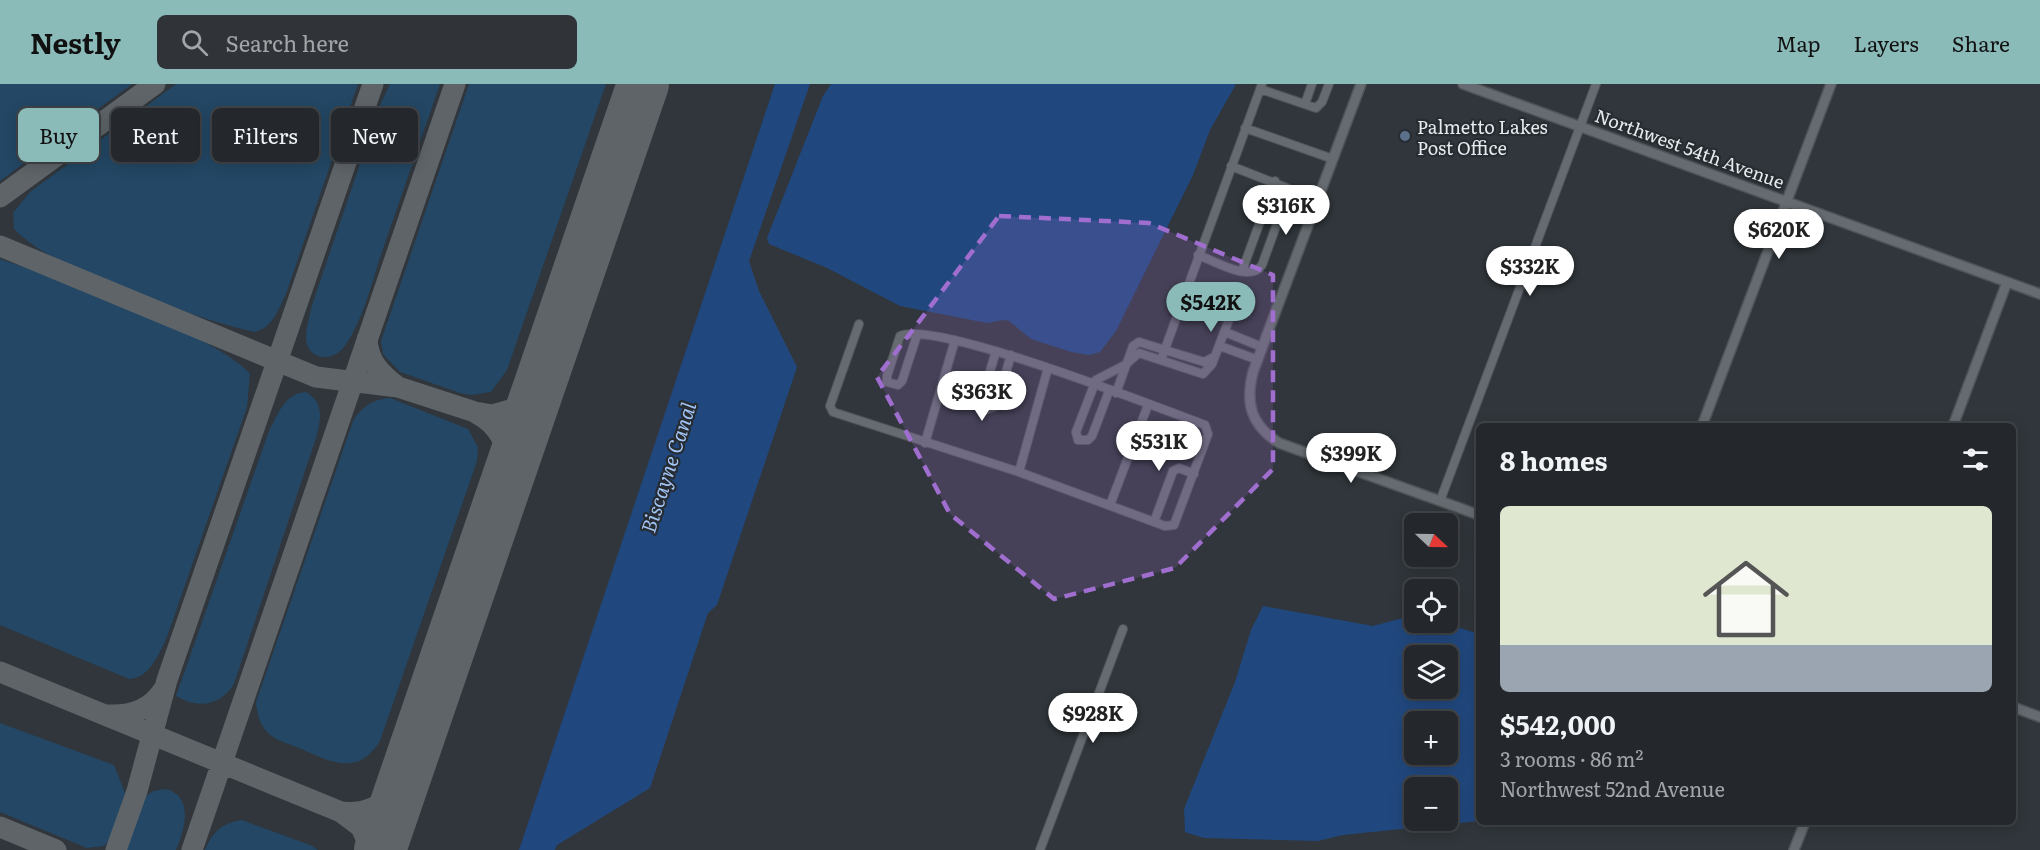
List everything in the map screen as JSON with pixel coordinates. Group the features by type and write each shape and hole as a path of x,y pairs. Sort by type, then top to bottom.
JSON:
{"street":[{"path":"1305,104 1312,84"},
{"path":"1161,360 1261,86 1316,108 1322,102 1329,84"},
{"path":"1361,84 1257,360 1248,390 1252,416 1262,431 1279,443 1476,514"},
{"name":"Northwest 54th Avenue","path":"1463,84 2040,294"},
{"path":"1440,501 1596,84"},
{"path":"1703,423 1831,84"},
{"path":"1245,128 1333,159"},
{"path":"1198,255 1253,273 1262,265 1288,191 1282,184 1231,166"},
{"path":"1242,271 1275,182"},
{"path":"1954,423 2007,282"},
{"path":"1214,357 1204,362 1139,342 1133,346 1125,365 1092,436 1088,440 1078,440 1076,432 1093,385 1104,375 1125,365 1139,353 1201,374 1209,370 1230,317"},
{"path":"859,324 830,406 833,412 1019,472 1166,526 1174,525 1208,434 1205,425 996,351 955,340 917,335 900,336 887,376 887,382 892,385 898,385 902,381 917,335"},
{"path":"1225,332 1262,347"},
{"path":"925,443 955,340"},
{"path":"1220,346 1257,360"},
{"path":"996,351 980,405 986,410 996,406 1011,356"},
{"path":"1019,472 1048,368"},
{"path":"1110,505 1148,405"},
{"path":"1154,522 1173,471 1179,468 1194,474"},
{"path":"1040,850 1123,629"},
{"path":"2016,708 2040,717"},
{"path":"1794,850 1804,825"}],"highlighted area":[{"path":"999,216 1149,223 1273,275 1273,469 1175,568 1054,599 950,514 877,377"}],"shaded area":[{"path":"0,84 132,84 99,108 18,108 18,162 26,162 0,181"},
{"path":"176,84 358,84 350,108 331,108 331,162 286,294 274,318 261,330 254,332 218,323 132,291 49,255 14,229 13,213 30,192 71,162 99,162 99,141 111,132 111,162 200,162 200,108 144,108"},
{"path":"390,84 440,84 418,148 418,108 379,108"},
{"path":"469,84 606,84 507,370 491,392 471,395 400,372 383,354 381,341"},
{"path":"361,162 413,162 367,300 351,336 344,347 333,355 320,357 310,351 307,345 307,329 312,305"},
{"path":"0,259 94,293 172,326 233,359 250,374 247,407 167,637 153,664 136,678 129,679 0,625"},
{"path":"306,392 316,401 320,411 317,435 234,684 215,701 200,704 184,700 176,696 269,431 287,400"},
{"path":"390,398 468,429 478,447 477,461 380,741 362,759 353,763 343,763 322,758 270,735 260,721 256,702 353,421 368,405"},
{"path":"0,723 114,765 125,793 110,840 104,846 87,848 0,812"},
{"path":"166,789 181,799 184,807 184,824 176,850 126,850 142,799 153,791"},
{"path":"242,820 318,850 205,850 219,829 229,823"}],"water":[{"name":"Biscayne Canal","path":"775,84 810,84 749,261 759,291 797,367 717,605 708,613 650,788 557,845 555,850 519,850"},
{"path":"831,84 1236,84 1210,130 1193,175 1116,331 1100,352 1089,355 1071,352 1031,339 1009,321 987,323 900,306 827,268 769,244 767,238 823,96"},
{"path":"1263,606 1373,626 1404,618 1404,633 1458,633 1458,627 1476,633 1476,821 1458,823 1458,777 1404,777 1404,829 1343,835 1318,841 1204,838 1185,832 1184,809 1235,682 1251,630"}],"taxiway":[{"path":"0,197 155,84"},
{"path":"116,850 137,791 167,680 373,84"},
{"path":"192,850 455,84"},
{"path":"0,246 316,377 398,387 475,412 492,415 517,408 538,390"},
{"path":"367,339 376,367 398,387"},
{"path":"476,413 497,430 507,452 510,470"},
{"path":"0,672 341,812 361,827 371,850"},
{"path":"109,715 141,710 153,702 164,689"},
{"path":"341,812 367,810 381,804 401,787"},
{"path":"0,827 56,850"}],"runway":[{"path":"380,850 643,84"}],"place":[{"name":"Palmetto Lakes Post Office","path":"1405,136"}]}
